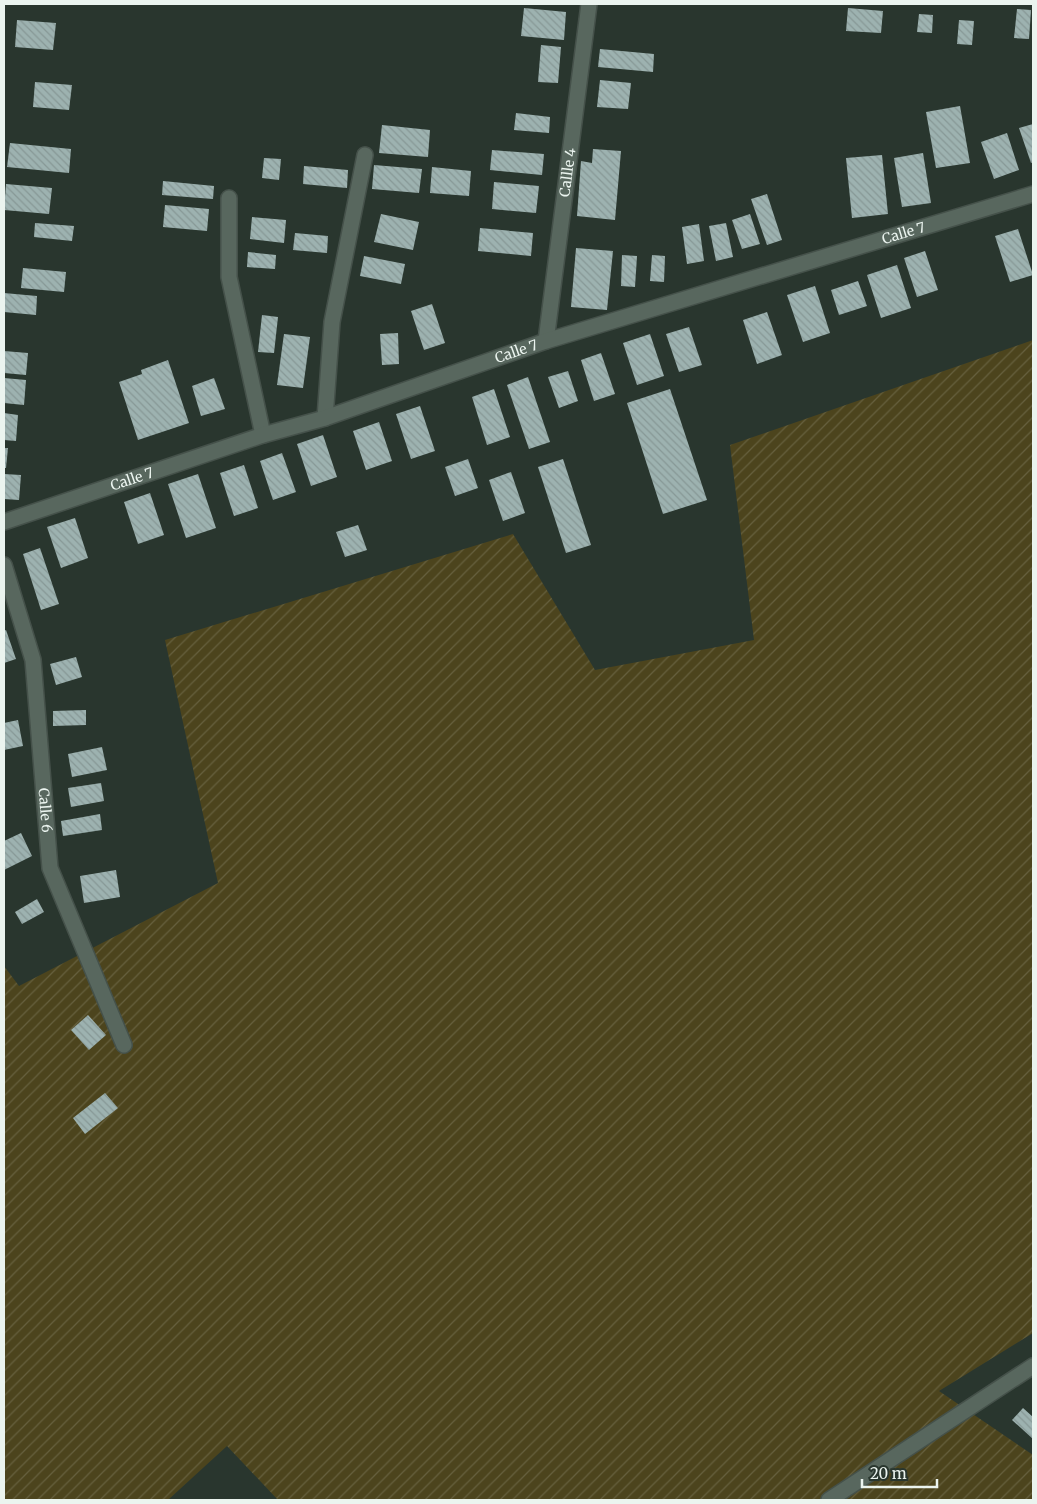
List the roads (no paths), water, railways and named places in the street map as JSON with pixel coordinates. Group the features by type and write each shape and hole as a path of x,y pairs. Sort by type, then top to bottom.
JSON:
{"street":[{"name":"Callle 4","path":"546,341 589,4"},
{"path":"325,418 332,322 365,155"},
{"name":"Calle 7","path":"4,522 263,435 325,418 546,341 1033,194"},
{"path":"229,198 229,277 263,435"},
{"name":"Calle 6","path":"4,565 32,660 50,868 124,1046"},
{"path":"830,1500 1033,1366"}]}
